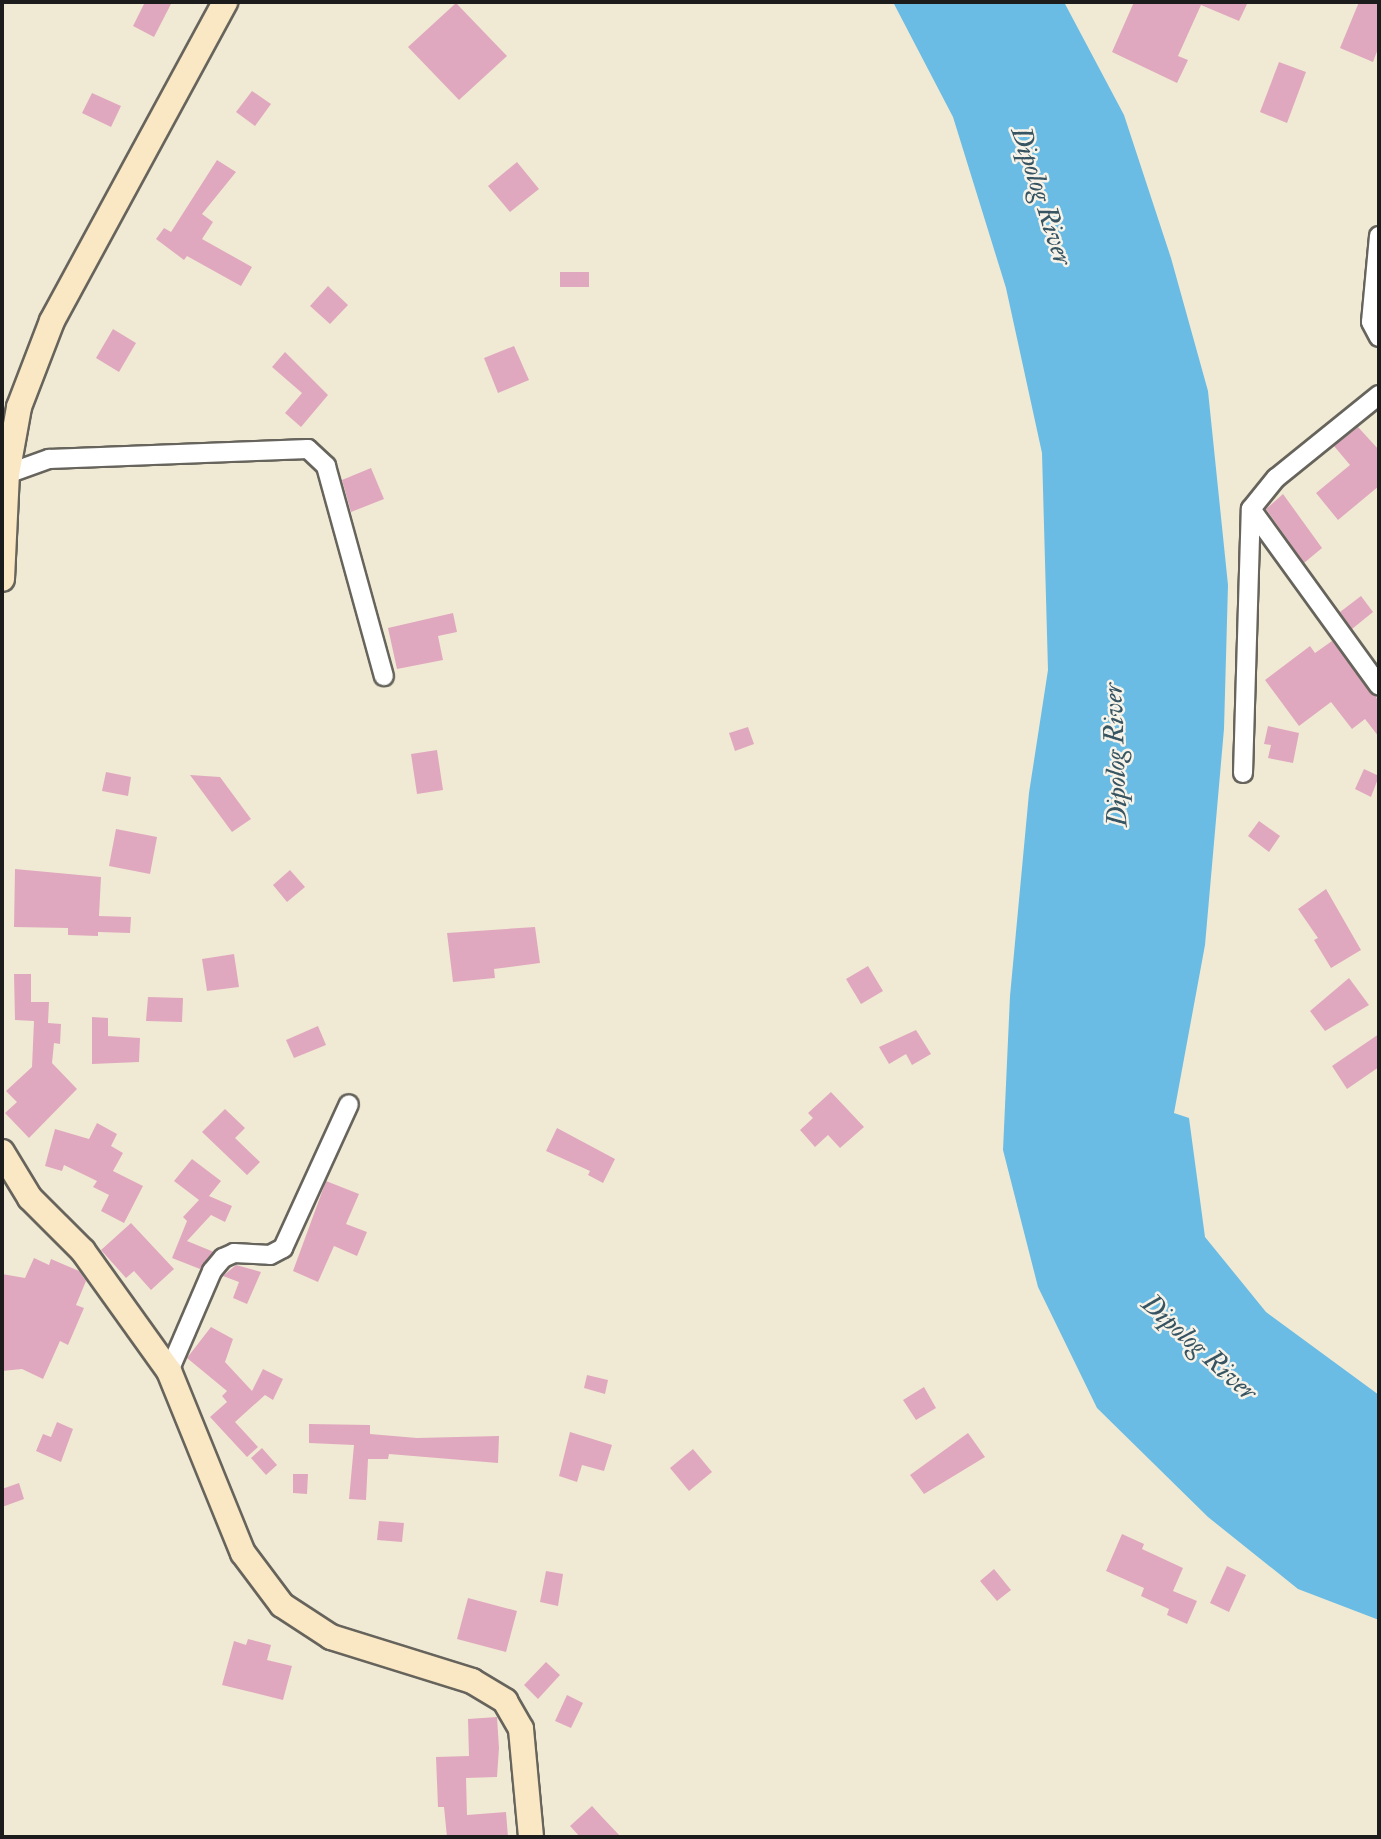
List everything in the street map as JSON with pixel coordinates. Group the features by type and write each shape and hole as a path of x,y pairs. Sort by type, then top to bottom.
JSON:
{"main road":[{"path":"2,579 7,474 19,407 52,321 225,2"},
{"path":"2,1152 30,1199 83,1251 169,1371 243,1553 282,1605 331,1637 471,1681 505,1701 521,1729 531,1837"},
{"path":"2,1184 30,1199"}],"street":[{"path":"1379,236 1371,322 1379,337"},
{"path":"1243,773 1251,509 1276,478 1379,395"},
{"path":"7,474 50,459 308,449 318,455 330,478 384,676"},
{"path":"1251,509 1379,686"},
{"path":"169,1371 212,1271 223,1258 234,1253 270,1255 283,1248 349,1104"}],"water":[{"name":"Dipolog River","path":"893,2 1064,2 1124,115 1171,258 1208,391 1228,585 1224,729 1205,945 1174,1113 1189,1118 1205,1237 1266,1312 1379,1395 1379,1620 1298,1589 1208,1517 1097,1408 1038,1287 1003,1150 1010,996 1029,793 1048,670 1042,453 1006,288 953,117"}],"building":[{"path":"145,2 172,2 154,37 133,26"},
{"path":"1134,2 1248,2 1239,21 1201,5 1178,56 1188,60 1177,83 1112,52"},
{"path":"1359,2 1379,2 1379,46 1373,62 1340,48"},
{"path":"456,3 507,56 459,100 408,47"},
{"path":"1279,62 1306,72 1287,123 1260,112"},
{"path":"252,91 271,104 255,126 236,112"},
{"path":"92,93 121,106 111,127 82,113"},
{"path":"217,160 236,172 202,214 213,222 202,239 252,267 241,286 187,256 184,260 156,239 164,228 171,232"},
{"path":"517,162 539,189 510,212 488,186"},
{"path":"560,272 589,272 589,287 560,287"},
{"path":"328,286 348,305 330,324 310,306"},
{"path":"113,329 136,343 119,372 96,358"},
{"path":"514,346 529,380 498,393 484,358"},
{"path":"285,352 328,395 301,427 285,413 302,393 272,367"},
{"path":"1358,427 1379,450 1379,486 1338,520 1316,493 1350,465 1334,446"},
{"path":"371,468 384,499 351,512 342,480"},
{"path":"1283,494 1322,548 1304,563 1266,509"},
{"path":"1361,596 1373,612 1352,629 1340,612"},
{"path":"453,613 457,632 438,636 443,660 397,669 388,628"},
{"path":"1332,641 1379,701 1379,737 1365,719 1352,729 1331,702 1299,726 1265,680 1310,646 1315,653"},
{"path":"1268,726 1299,733 1293,763 1268,758 1271,745 1264,744"},
{"path":"748,727 754,744 735,751 729,733"},
{"path":"437,750 443,790 417,794 411,754"},
{"path":"1364,769 1379,776 1371,797 1355,789"},
{"path":"106,772 131,777 128,796 102,791"},
{"path":"190,775 220,777 251,819 232,832"},
{"path":"1259,821 1280,836 1269,852 1248,836"},
{"path":"116,829 157,837 150,874 109,866"},
{"path":"15,869 101,877 99,916 131,917 130,933 68,935 68,928 14,927"},
{"path":"290,870 305,887 287,902 273,885"},
{"path":"1326,889 1361,950 1331,968 1314,940 1318,938 1298,909"},
{"path":"535,927 540,963 494,969 495,978 453,982 447,933"},
{"path":"234,954 239,987 207,991 202,959"},
{"path":"868,966 883,991 861,1004 846,979"},
{"path":"14,974 31,974 31,1002 49,1002 48,1023 61,1024 60,1044 54,1043 52,1063 77,1089 29,1138 5,1113 17,1102 6,1091 32,1067 34,1021 15,1020"},
{"path":"1349,978 1369,1005 1325,1031 1310,1011"},
{"path":"148,997 183,998 182,1022 146,1021"},
{"path":"92,1017 108,1018 108,1036 140,1038 139,1062 92,1064"},
{"path":"318,1026 326,1045 294,1058 286,1040"},
{"path":"916,1030 931,1054 912,1065 906,1054 889,1064 879,1047"},
{"path":"1379,1034 1379,1067 1347,1089 1332,1066"},
{"path":"831,1092 864,1127 840,1148 828,1135 815,1147 800,1130 813,1118 808,1113"},
{"path":"225,1109 245,1128 235,1138 260,1162 247,1175 202,1132"},
{"path":"97,1123 117,1134 111,1146 123,1153 113,1171 143,1186 124,1223 101,1211 109,1195 93,1187 97,1181 64,1165 62,1171 45,1166 55,1129 89,1139"},
{"path":"557,1128 615,1159 603,1183 588,1175 590,1171 546,1151"},
{"path":"192,1159 221,1181 209,1196 232,1206 225,1222 211,1215 187,1241 214,1252 200,1269 172,1258 187,1221 183,1217 199,1200 174,1181"},
{"path":"326,1181 359,1194 346,1224 367,1232 357,1256 334,1246 318,1282 293,1271"},
{"path":"131,1223 174,1269 151,1290 134,1271 126,1278 101,1250"},
{"path":"34,1258 49,1265 51,1259 79,1271 86,1281 76,1305 84,1308 68,1345 60,1341 43,1379 22,1369 2,1371 2,1274 25,1278"},
{"path":"236,1265 261,1272 247,1304 233,1298 239,1282 223,1276"},
{"path":"211,1327 233,1339 225,1362 252,1391 263,1369 283,1379 273,1400 265,1395 235,1422 258,1447 247,1457 210,1417 227,1402 222,1396 227,1391 187,1358"},
{"path":"587,1375 608,1380 605,1394 584,1388"},
{"path":"924,1387 936,1408 916,1420 903,1400"},
{"path":"57,1422 73,1429 61,1462 36,1451 43,1434 51,1437"},
{"path":"309,1424 370,1425 370,1434 417,1438 499,1436 498,1463 389,1454 388,1459 368,1459 366,1500 349,1499 354,1445 309,1443"},
{"path":"570,1432 612,1445 604,1471 582,1465 577,1482 559,1476"},
{"path":"968,1433 985,1457 924,1494 910,1475"},
{"path":"262,1448 277,1465 266,1475 251,1458"},
{"path":"693,1449 712,1472 689,1491 670,1468"},
{"path":"293,1474 308,1474 307,1494 293,1493"},
{"path":"19,1483 24,1499 2,1507 2,1489"},
{"path":"379,1521 404,1523 402,1542 377,1540"},
{"path":"1122,1534 1144,1544 1142,1549 1183,1568 1173,1591 1197,1601 1187,1624 1167,1615 1169,1609 1141,1596 1144,1588 1106,1571"},
{"path":"1227,1566 1246,1575 1229,1612 1210,1603"},
{"path":"994,1569 1011,1590 997,1601 980,1581"},
{"path":"546,1571 563,1574 558,1606 540,1602"},
{"path":"468,1598 517,1611 506,1652 457,1639"},
{"path":"248,1639 271,1645 267,1660 292,1666 283,1700 222,1685 234,1641 246,1645"},
{"path":"546,1662 560,1675 538,1699 524,1685"},
{"path":"567,1695 583,1703 571,1728 555,1721"},
{"path":"497,1717 499,1748 497,1777 466,1778 467,1815 506,1812 508,1837 447,1837 444,1807 438,1807 436,1757 469,1756 468,1719"},
{"path":"592,1806 621,1837 580,1837 570,1826"}]}
